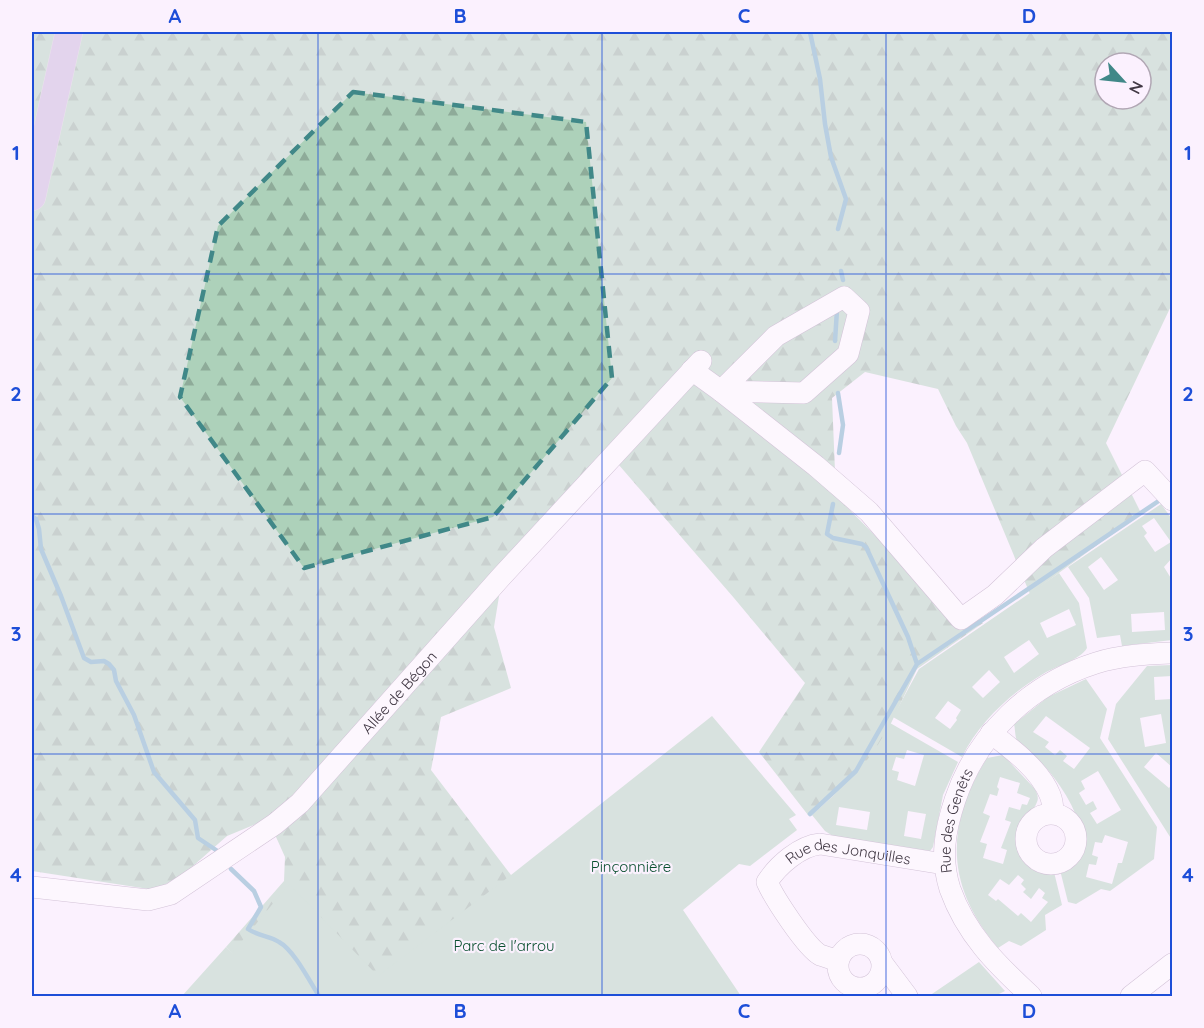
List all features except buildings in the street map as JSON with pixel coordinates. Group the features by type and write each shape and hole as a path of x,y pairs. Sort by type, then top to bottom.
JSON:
{"main road":[{"path":"32,197 69,32"}],"street":[{"path":"844,297 859,311 848,354 804,393 721,391 776,336 844,297"},
{"name":"Allée de Bégon","path":"32,887 148,900 171,894 275,824 300,803 501,577 697,366 721,391"},
{"path":"721,391 816,466 869,512 961,619 995,595 1044,548 1145,471 1173,500"},
{"name":"Rue des Genêts","path":"1031,996 997,965 972,934 952,894 944,864 944,839 958,789 991,733 1026,699 1048,684 1098,662 1173,653"},
{"path":"991,733 1010,748 1042,781 1051,796 1053,813"},
{"name":"Rue des Jonquilles","path":"838,961 819,954 807,944 771,892 767,882 773,873 807,845 820,844 944,864"},
{"path":"883,964 879,979 866,988 851,987 840,976 838,961 847,948 862,944 876,950 883,964 907,996"},
{"path":"1131,996 1173,963"}],"highlighted area":[{"path":"353,92 586,122 612,378 493,517 304,568 180,397 218,226"}],"green space":[{"name":"Parc de l'arrou","path":"32,32 1172,32 1172,304 1106,443 1141,513 1030,594 967,443 938,389 865,372 832,398 836,496 922,583 983,623 917,669 870,767 808,815 759,752 805,683 612,457 502,578 494,627 511,688 441,717 431,770 511,875 567,941 447,996 258,979 226,947 284,881 285,857 268,819 227,836 184,874 155,890 32,871"},
{"path":"1161,504 1172,519 1172,558 1164,567 1172,580 1172,640 1122,646 1120,635 1097,638 1089,598 1068,567","holes":["1154,518 1171,542 1155,552 1144,536 1147,533 1142,526","1101,557 1118,580 1104,590 1088,567","1164,612 1165,630 1132,632 1131,614"]},
{"path":"1059,573 1079,603 1087,648 1084,652 1043,674 1008,699 977,732 962,757 893,717 919,669","holes":["1069,609 1076,625 1047,638 1040,623","1029,640 1039,654 1014,673 1004,657","989,670 1000,682 983,698 972,687","948,701 961,710 950,729 935,718"]},
{"path":"1172,665 1172,676 1154,677 1155,700 1172,699 1172,767 1156,753 1144,767 1169,788 1172,784 1172,840 1108,739 1116,704 1147,666","holes":["1161,714 1166,743 1145,747 1140,718"]},
{"path":"1086,679 1107,709 1100,738 1157,827 1154,859 1110,891 1101,889 1076,904 1068,902 1060,870 1073,862 1080,850 1081,836 1078,821 1064,791 1055,778 1021,745 1015,735 1014,724 1048,697","holes":["1046,716 1090,748 1074,769 1063,761 1067,756 1060,750 1055,755 1045,747 1049,742 1033,732","1098,771 1121,810 1097,824 1090,813 1097,809 1093,801 1086,805 1079,793 1085,789 1081,781","1105,835 1128,842 1122,863 1118,863 1112,884 1086,877 1089,864 1096,865 1098,857 1092,855 1095,842 1102,843"]},
{"path":"712,716 796,815 789,819 797,830 750,866 739,864 683,910 741,996 182,996 226,947 236,956 233,952 289,884 378,976 511,875"},
{"path":"890,723 958,762 943,795 933,847 930,851 833,836 825,831 812,815 856,773 883,737","holes":["907,750 924,755 915,786 897,780 899,772 892,770 896,757 904,759","839,807 870,812 867,830 836,825","908,811 926,814 921,839 904,836"]},
{"path":"1003,755 1035,789 1038,800 1020,826 1017,844 1030,864 1045,871 1054,872 1062,905 1045,915 1046,930 1021,946 1009,941 998,948 981,925 968,901 960,878 957,855 958,831 973,783 987,758","holes":["1000,777 1020,783 1017,793 1030,798 1027,805 1022,804 1020,810 1009,807 1005,820 1011,822 1001,848 1007,850 1003,864 983,858 987,844 980,842 990,816 983,813 990,794 997,796","1018,875 1024,880 1021,884 1026,889 1023,892 1031,899 1039,888 1045,893 1042,898 1048,902 1031,922 1021,913 1018,916 998,899 996,901 988,895 1000,879 1009,885"]},
{"path":"979,962 1005,991 995,996 929,996"}],"waterway":[{"path":"810,32 820,79 831,157 846,199 838,229"},
{"path":"841,271 843,280"},
{"path":"835,341 837,310"},
{"path":"838,393 843,425 839,453"},
{"path":"810,814 856,771 917,664 1163,498"},
{"path":"833,504 827,534 833,538 862,544 866,547 908,637 917,664"},
{"path":"32,516 36,519 39,529 41,549 84,658 91,662 104,661 114,670 116,681 134,715 154,772 195,820 198,838 216,850 219,855"},
{"path":"231,869 254,891 261,907 248,929 285,946 319,996"}],"park label":[{"name":"Pinçonnière","path":"631,866"}]}
